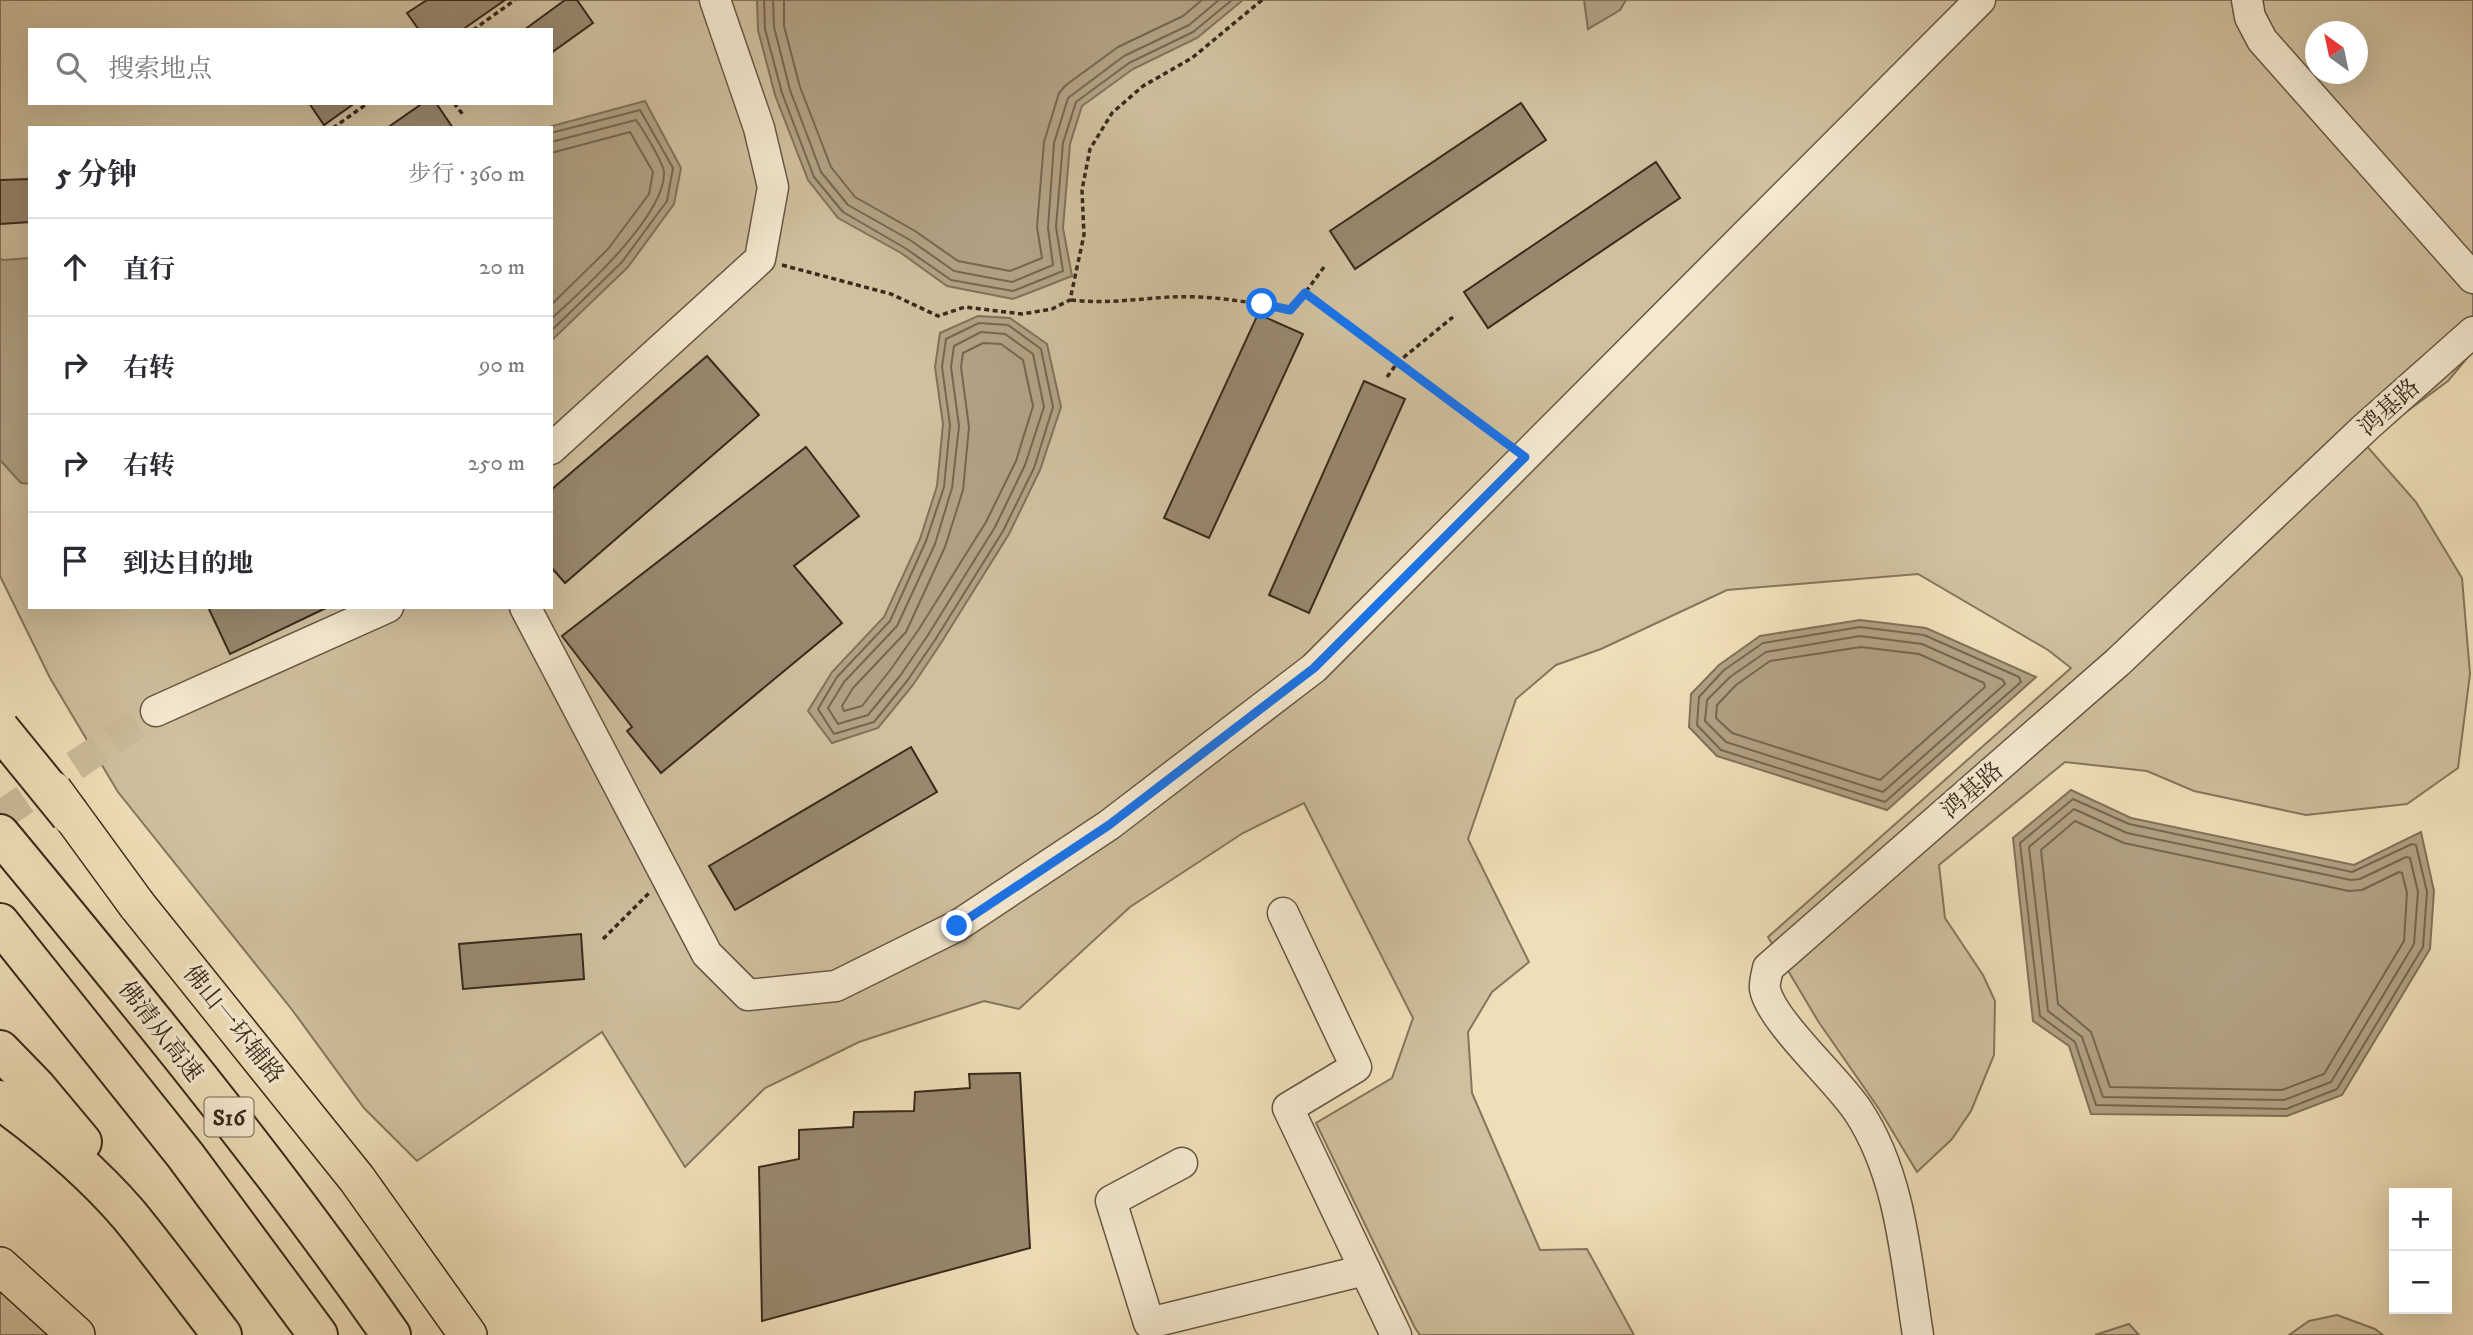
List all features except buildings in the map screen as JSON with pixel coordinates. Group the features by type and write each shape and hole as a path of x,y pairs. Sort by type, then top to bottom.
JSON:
{"highway":[{"path":"0,729 70,815"},
{"name":"佛清从高速","path":"0,834 106,961 254,1148 391,1335"},
{"name":"S16","path":"0,923 177,1145 318,1335"},
{"path":"0,957 265,1263"},
{"path":"0,1050 36,1087 106,1172 129,1216"},
{"path":"0,1100 65,1151 129,1216 222,1335"}],"main road":[{"name":"佛山一环辅路","path":"0,713 70,815 137,905 356,1179 468,1335"},
{"path":"0,1266 76,1335"}],"street":[{"path":"553,447 760,259 773,187 759,128 715,0"},
{"path":"526,609 708,954 748,995 836,986 957,926 1109,825 1304,676 1980,0"},
{"path":"2247,0 2250,18 2262,40 2473,278"},
{"name":"鸿基路","path":"1918,1335 1897,1208 1881,1152 1858,1110 1774,1009 1765,988 1769,968 2118,662 2356,436 2473,331"},
{"path":"156,710 383,609"},
{"path":"1283,913 1356,1067 1288,1108 1396,1335"},
{"path":"1182,1163 1111,1201 1149,1323 1365,1270"}],"path":[{"path":"476,28 516,0"},
{"path":"1070,300 1084,235 1082,190 1090,149 1112,113 1143,86 1192,58 1262,0"},
{"path":"336,126 365,105"},
{"path":"456,105 464,116"},
{"path":"760,259 891,294 938,316 965,307 1022,314 1052,309 1070,300 1106,303 1172,297 1240,300 1290,310 1324,267"},
{"path":"1305,293 1525,457"},
{"path":"1387,377 1398,362 1453,317"},
{"path":"603,939 666,876"}],"shaded area":[{"path":"0,0 2473,0 2473,351 2448,381 2364,443 2416,502 2462,578 2470,674 2458,768 2407,804 2306,815 2194,791 2147,771 2065,762 1939,865 1945,918 1983,975 1995,1001 1994,1055 1971,1111 1952,1139 1917,1172 1879,1109 1818,1021 1768,937 2071,668 2048,650 1918,574 1727,590 1601,649 1556,665 1516,699 1468,839 1529,962 1492,992 1468,1032 1472,1093 1540,1250 1587,1249 1634,1335 1420,1335 1415,1328 1316,1123 1392,1078 1413,1018 1304,803 1243,833 1130,907 1019,1009 984,1001 859,1042 765,1088 685,1167 602,1032 417,1161 364,1108 293,1011 118,792 50,678 0,576"},
{"path":"0,1283 57,1335 0,1335"},
{"path":"2337,1315 2375,1329 2383,1335 2289,1335 2309,1321"},
{"path":"2129,1324 2139,1335 2095,1335"}],"water":[{"path":"757,0 1243,0 1197,38 1133,69 1082,106 1070,144 1063,228 1072,276 1013,299 947,286 901,253 838,218 808,180 775,95 758,30"},
{"path":"1584,0 1626,0 1620,10 1588,29"},
{"path":"645,101 681,168 674,204 628,267 553,339 553,126"},
{"path":"0,258 28,258 28,484 21,483 0,460"},
{"path":"978,316 1010,318 1047,344 1061,407 1040,470 1009,534 913,685 878,728 832,743 808,711 832,672 884,617 920,539 937,486 943,424 935,367 940,333"},
{"path":"1860,620 1926,628 2036,677 1887,810 1717,756 1689,727 1691,694 1719,665 1760,636"},
{"path":"2071,790 2131,818 2354,865 2421,832 2434,891 2430,949 2342,1095 2287,1116 2091,1114 2069,1046 2033,1021 2013,838"}],"tunnel":[{"path":"0,816 156,711"}],"route":[{"path":"957,926 1109,825 1314,668 1525,457 1305,293 1290,310 1262,304"}]}
